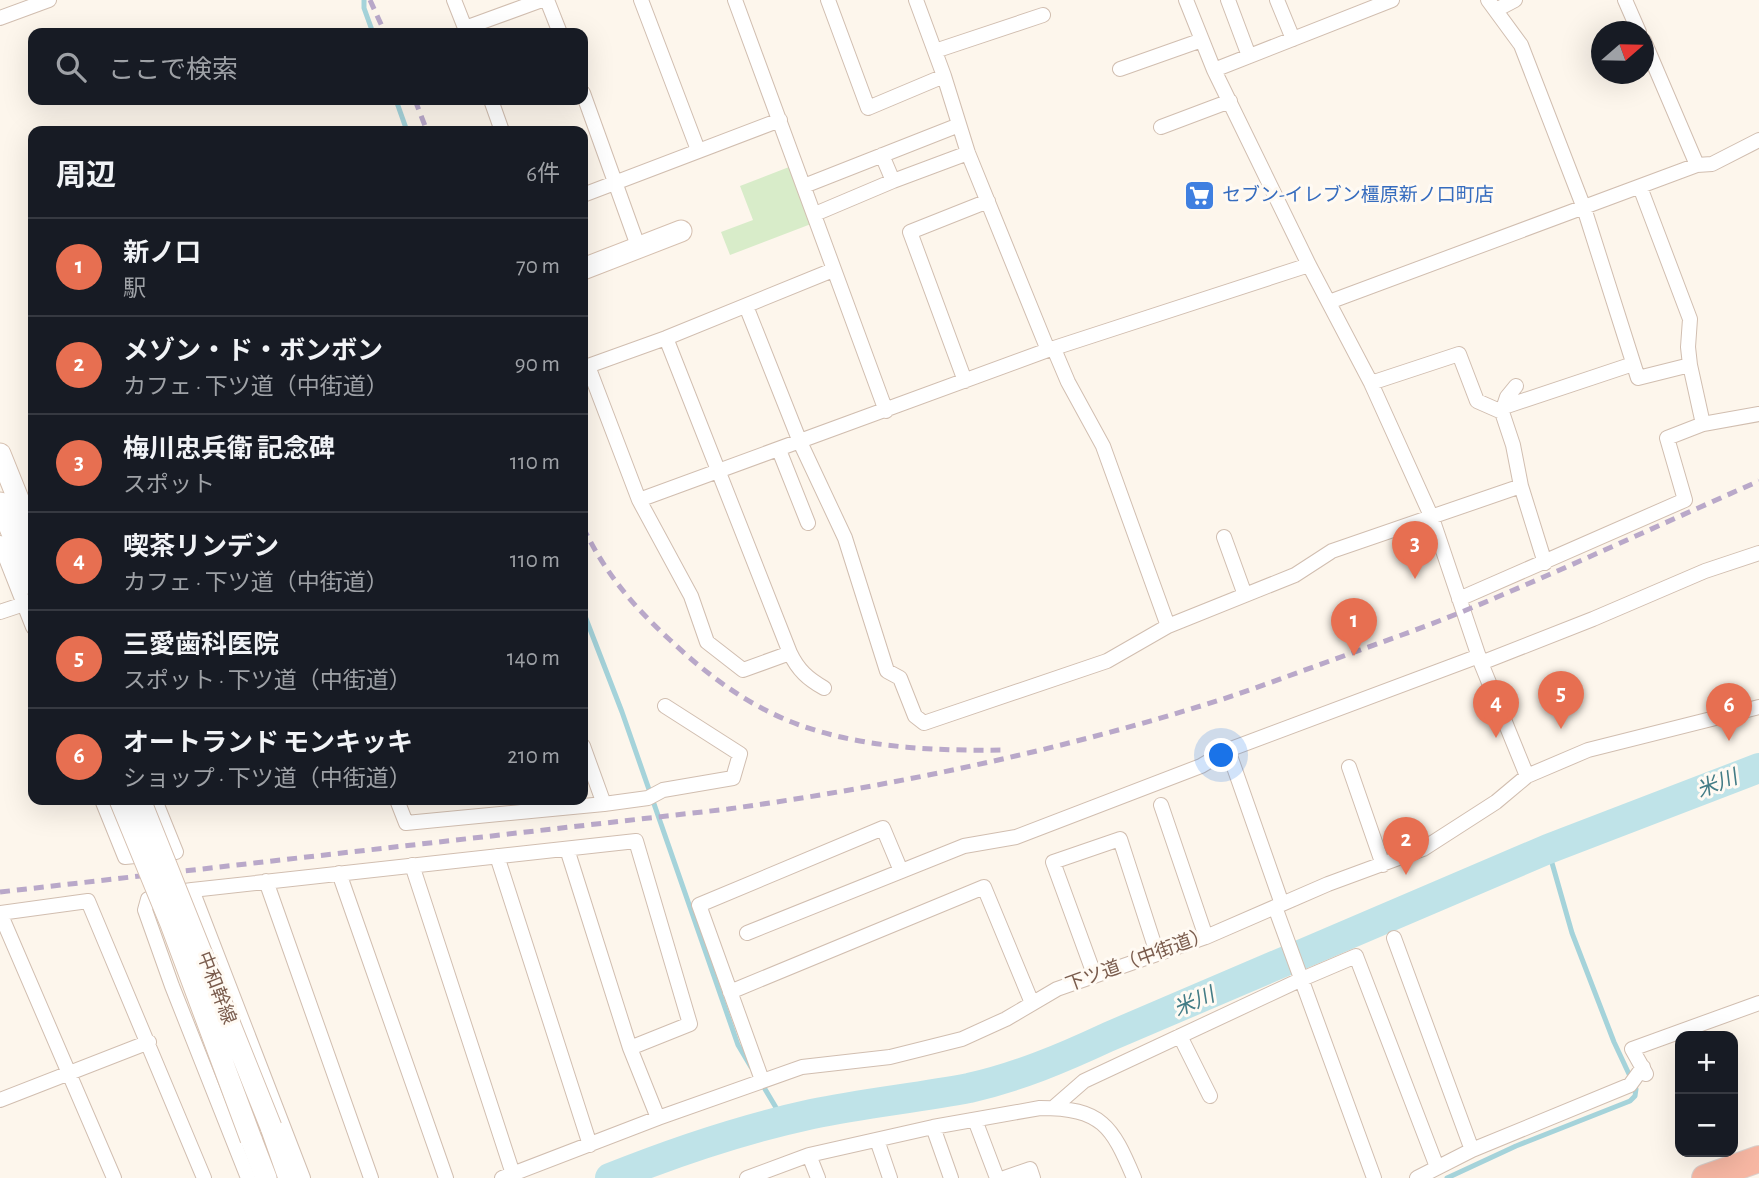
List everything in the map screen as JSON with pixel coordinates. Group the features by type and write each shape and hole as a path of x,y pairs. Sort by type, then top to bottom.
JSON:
{"highway":[{"path":"1705,1178 1759,1159"}],"main road":[{"path":"588,267 681,231"},
{"path":"0,454 28,589"},
{"path":"8,498 28,528"},
{"name":"中和幹線","path":"122,805 171,925 266,1178"},
{"name":"中和幹線","path":"143,805 289,1178"}],"street":[{"path":"0,18 49,0"},
{"path":"454,0 465,28"},
{"path":"471,28 545,0 558,28"},
{"path":"640,0 698,150"},
{"path":"735,0 886,411"},
{"path":"828,0 868,108 944,76"},
{"path":"916,0 968,153 1051,349 1103,446 1168,626"},
{"path":"1186,0 1214,70 1309,265 1371,383 1432,518 1480,659 1527,776"},
{"path":"1228,0 1249,56"},
{"path":"1278,0 1293,39"},
{"path":"1214,70 1392,0"},
{"path":"1515,0 1492,5 1521,45 1584,208 1638,378 1690,365"},
{"path":"1625,0 1634,21"},
{"path":"935,51 1043,15"},
{"path":"1120,69 1202,40"},
{"path":"1654,66 1697,165"},
{"path":"1161,127 1230,101"},
{"path":"493,105 500,126"},
{"path":"588,105 638,246"},
{"path":"588,193 780,120"},
{"path":"804,186 959,125"},
{"path":"1329,302 1697,165 1712,164 1759,140"},
{"path":"815,214 968,153"},
{"path":"882,155 893,181"},
{"path":"1640,187 1690,319 1690,365 1703,424"},
{"path":"965,381 910,232 988,201"},
{"path":"639,500 1051,349 1309,265"},
{"path":"790,653 743,670 707,642 691,597 639,500 588,366 666,338 833,270"},
{"path":"746,306 800,442 845,538 887,671 900,678 915,716 924,723 1107,661 1168,626 1295,575 1332,551 1521,486"},
{"path":"666,338 790,653 796,666 809,680 824,688"},
{"path":"1371,383 1459,354 1477,401 1503,410 1633,364"},
{"path":"1516,386 1507,397 1503,410 1521,486 1545,563"},
{"path":"1459,599 1685,500 1667,438 1703,424 1758,416"},
{"path":"779,450 808,523"},
{"path":"8,498 28,520"},
{"path":"1223,537 1245,595"},
{"path":"0,544 28,592"},
{"path":"747,933 964,846 1016,837 1201,766 1228,750 1593,619 1706,571 1759,553"},
{"path":"0,612 28,595"},
{"path":"399,805 406,823 648,799 663,790 733,778 740,754 665,706"},
{"name":"下ツ道（中街道）","path":"508,1176 658,1118 802,1067 890,1057 962,1039 1006,1019 1057,989 1206,937 1328,884 1423,849 1496,802 1527,776 1588,750 1758,710"},
{"path":"1228,750 1288,942 1374,1178"},
{"path":"588,760 604,804"},
{"path":"1349,767 1383,865"},
{"path":"104,805 125,857 176,852 157,805"},
{"path":"1161,805 1206,937"},
{"path":"762,1080 699,905 883,828 901,871"},
{"path":"1094,975 1053,862 1120,839 1157,953"},
{"path":"248,1178 145,910 148,898 267,881 636,841 690,1024 630,1048"},
{"path":"567,849 630,1048 658,1118"},
{"path":"497,856 590,1145"},
{"path":"412,865 508,1176"},
{"path":"339,873 446,1178"},
{"path":"267,881 371,1178"},
{"path":"730,992 984,887 1032,1003"},
{"path":"192,890 303,1178"},
{"path":"114,1178 0,913 88,901 204,1178"},
{"path":"1394,938 1472,1150"},
{"path":"1053,1108 1084,1081 1301,975 1356,957 1437,1167"},
{"path":"1417,1178 1472,1150 1630,1085 1645,1071 1632,1049 1759,1003"},
{"path":"1180,1036 1210,1096"},
{"path":"0,1100 149,1042"},
{"path":"747,1178 810,1155 933,1127 1053,1108 1074,1111 1102,1121 1118,1141 1134,1178"},
{"path":"975,1120 997,1178"},
{"path":"933,1127 951,1178"},
{"path":"877,1140 890,1178"},
{"path":"810,1155 818,1178"},
{"path":"1004,1178 1030,1169 1033,1178"}],"green space":[{"path":"789,167 811,224 730,255 721,232 753,220 740,186"}],"waterway":[{"path":"364,0 371,28"},
{"path":"398,105 405,126"},
{"path":"588,624 622,712 738,1045 751,1067"},
{"name":"米川","path":"610,1178 710,1142 786,1120 969,1088 1023,1073 1548,849 1759,768"},
{"path":"1447,1178 1516,1146 1630,1101 1635,1096 1636,1089 1614,1042 1572,933 1548,849"},
{"path":"762,1084 784,1121"}],"railway":[{"path":"370,0 383,28"},
{"path":"417,105 425,126"},
{"path":"0,892 728,809 916,778 1040,750 1223,699 1409,632 1464,611 1759,481"},
{"path":"588,536 610,574 644,614 697,664 756,705 815,730 868,742 950,750 1004,750"}],"place":[{"name":"セブン-イレブン橿原新ノ口町店","path":"1199,195"},
{"name":"梅川忠兵衛 記念碑","path":"1415,579"},
{"name":"新ノ口","path":"1354,656"},
{"name":"三愛歯科医院","path":"1561,729"},
{"name":"喫茶リンデン","path":"1496,738"},
{"name":"オートランド モンキッキ","path":"1729,741"},
{"name":"メゾン・ド・ボンボン","path":"1406,875"}]}
